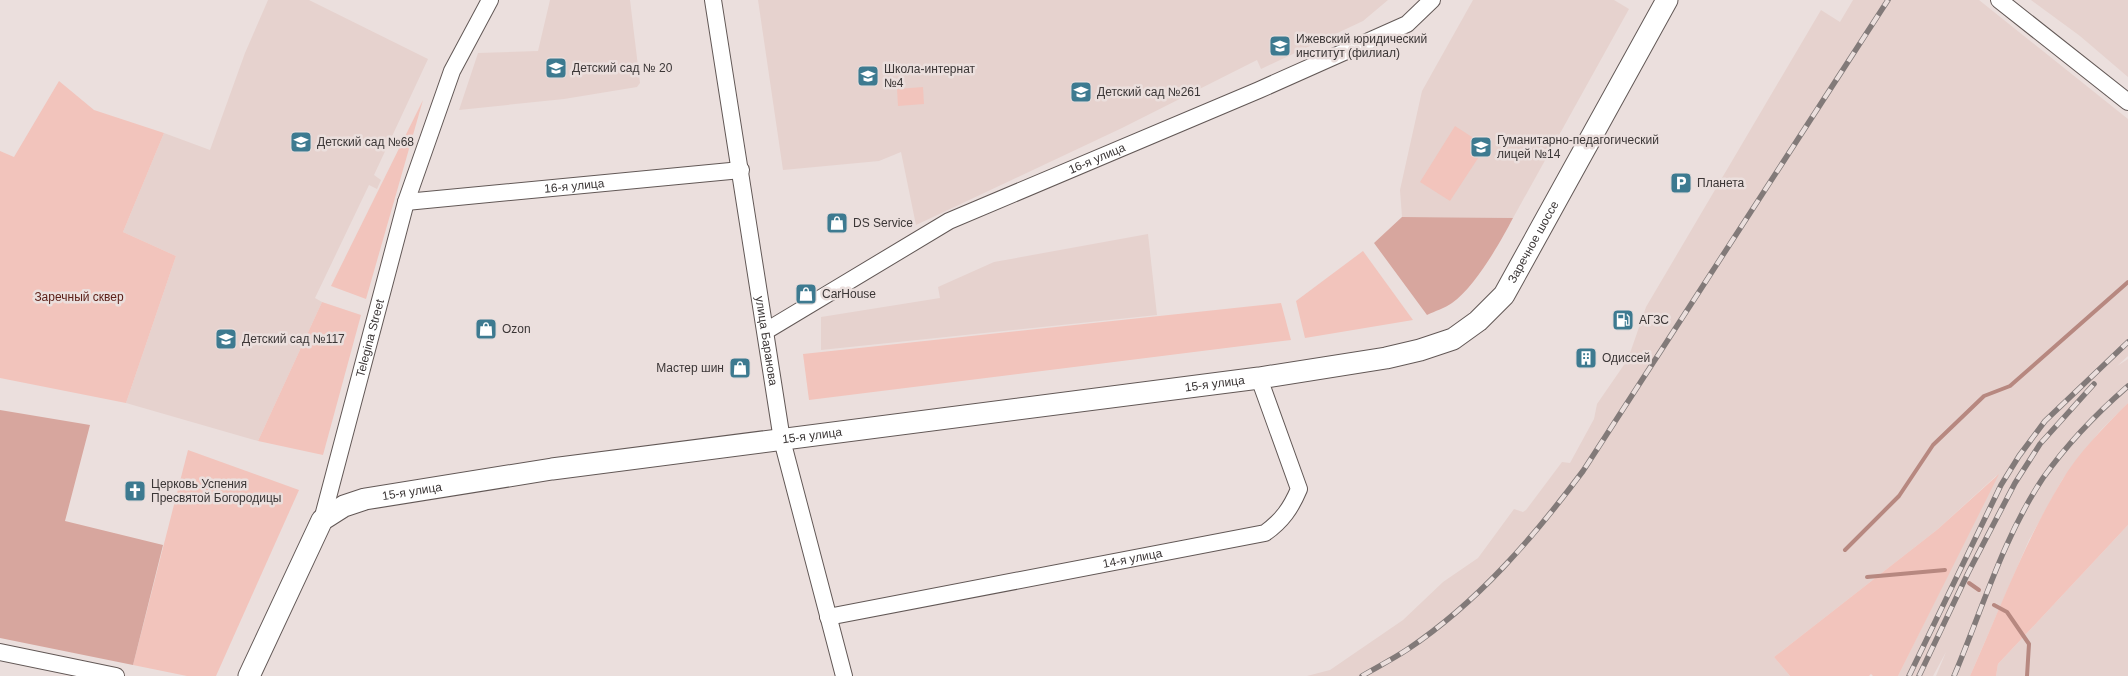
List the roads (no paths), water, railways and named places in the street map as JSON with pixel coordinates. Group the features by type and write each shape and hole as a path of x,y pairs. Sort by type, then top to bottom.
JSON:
{"main road":[{"name":"Заречное шоссе","path":"1308,370 1386,358 1420,350 1453,339 1478,321 1504,295 1667,0"},
{"name":"15-я улица","path":"322,520 344,506 365,499 552,469 1259,378 1308,370"},
{"name":"Telegina Street","path":"249,676 322,520"}],"street":[{"name":"Telegina Street","path":"322,520 406,202 452,71 490,0"},
{"name":"улица Баранова","path":"713,0 782,440 844,676"},
{"name":"16-я улица","path":"766,331 949,222 1259,90 1407,24 1432,0"},
{"path":"1999,0 2128,102"},
{"name":"16-я улица","path":"406,202 741,170"},
{"name":"14-я улица","path":"828,617 1265,533 1279,522 1293,504 1299,489 1259,378"},
{"path":"0,652 116,676"}],"waterway":[{"path":"1845,550 1899,496 1933,445 1984,396 2010,386 2128,282"},
{"path":"1867,577 1945,570"},
{"path":"1969,583 1979,590"},
{"path":"1994,605 2007,612 2029,644 2027,676"}],"railway":[{"path":"1362,676 1408,649 1458,611 1503,568 1564,496 1583,471 1888,0"},
{"path":"1909,676 2001,485 2019,456 2045,421 2128,342"},
{"path":"1919,676 1968,573 2015,483 2040,444 2094,384"},
{"path":"1954,676 1994,575 2029,501 2052,465 2072,441 2128,386"}],"place":[{"name":"Ижевский юридический институт (филиал)","path":"1280,46"},
{"name":"Детский сад № 20","path":"556,68"},
{"name":"Школа-интернат №4","path":"868,76"},
{"name":"Детский сад №261","path":"1081,92"},
{"name":"Детский сад №68","path":"301,142"},
{"name":"Гуманитарно-педагогический лицей №14","path":"1481,147"},
{"name":"Планета","path":"1681,183"},
{"name":"DS Service","path":"837,223"},
{"name":"CarHouse","path":"806,294"},
{"name":"АГЗС","path":"1623,320"},
{"name":"Ozon","path":"486,329"},
{"name":"Детский сад №117","path":"226,339"},
{"name":"Одиссей","path":"1586,358"},
{"name":"Мастер шин","path":"740,368"},
{"name":"Церковь Успения Пресвятой Богородицы","path":"135,491"}],"park label":[{"name":"Заречный сквер","path":"79,297"}]}
